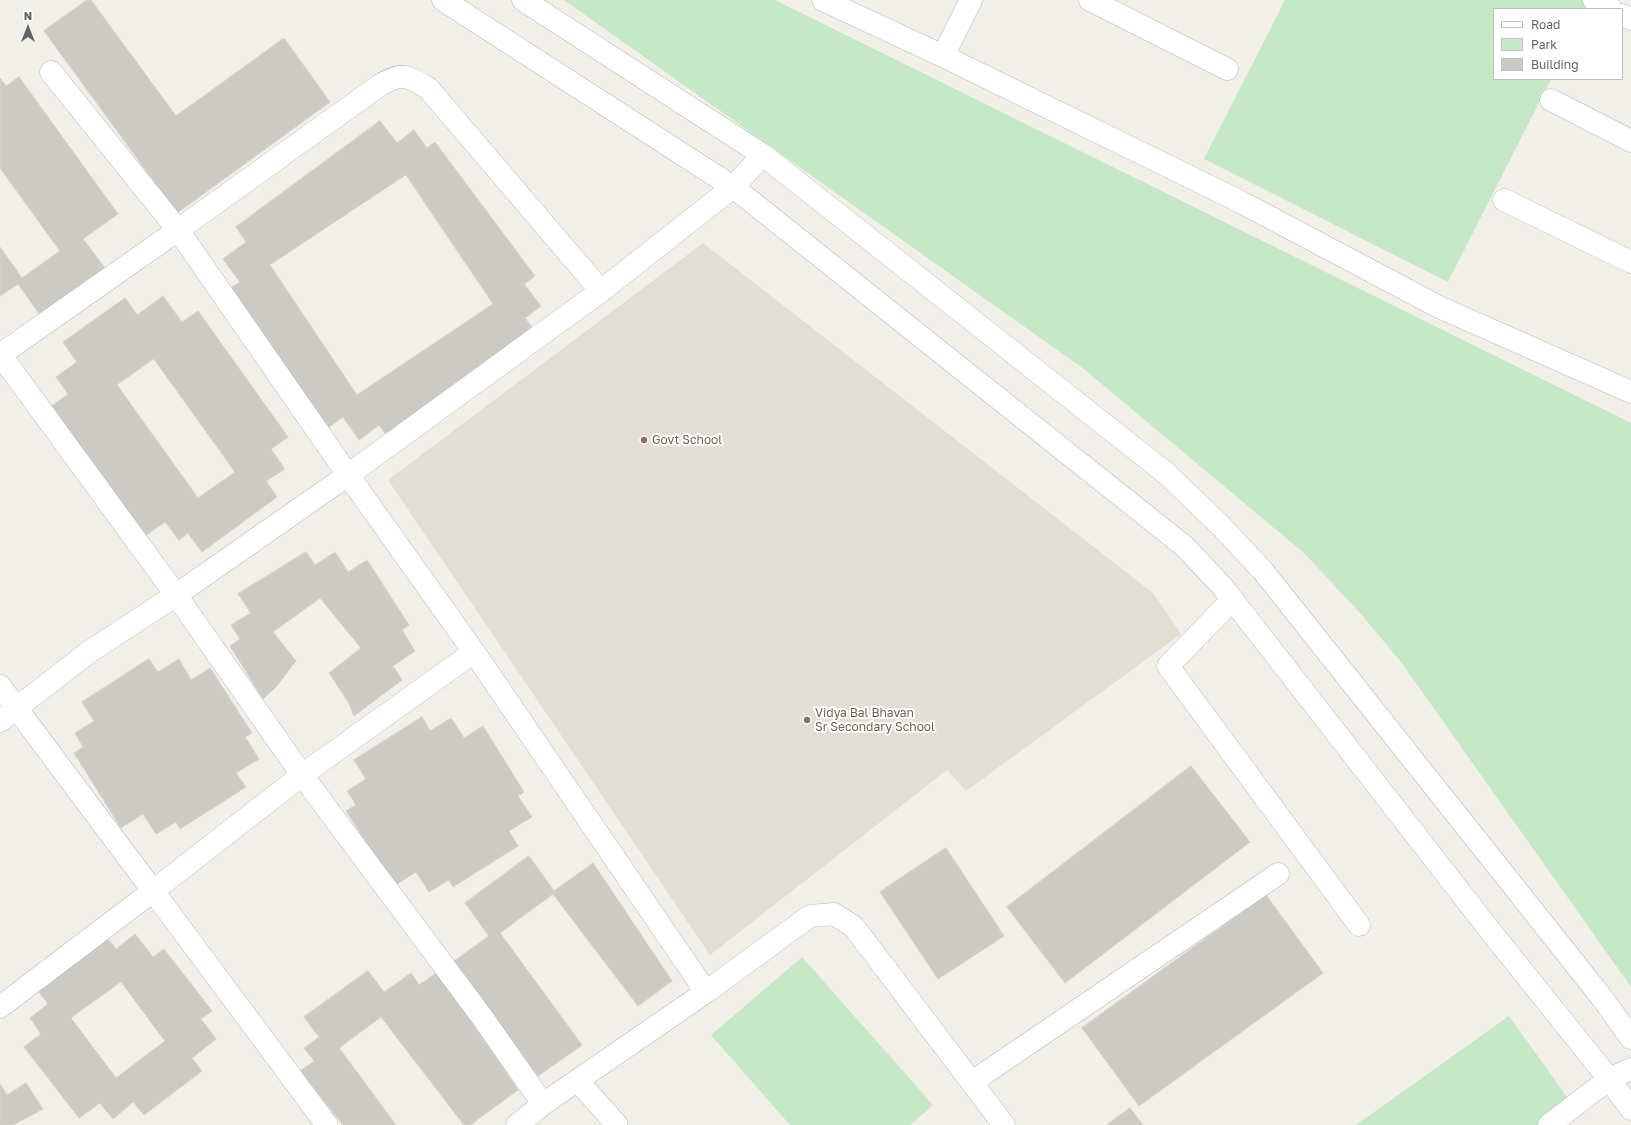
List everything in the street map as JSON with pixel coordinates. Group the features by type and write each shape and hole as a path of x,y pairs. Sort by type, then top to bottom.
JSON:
{"street":[{"path":"443,0 733,187 1184,546 1221,585 1631,1109"},
{"path":"522,0 763,155 1167,474 1222,527 1263,571 1294,608 1603,999 1631,1038"},
{"path":"823,0 943,56 1239,201 1439,307 1631,392"},
{"path":"943,56 971,0"},
{"path":"1090,0 1227,68"},
{"path":"1594,0 1609,8"},
{"path":"51,72 178,230 348,475 474,652 706,992"},
{"path":"543,1104 482,1017 302,775 176,596 0,355 178,230 380,85 395,77 410,77 428,88 601,291"},
{"path":"1551,100 1631,141"},
{"path":"8,715 89,652 176,596 348,475 601,291 733,187 763,155"},
{"path":"1504,200 1631,262"},
{"path":"1232,600 1168,666 1359,925"},
{"path":"1,1003 153,891 302,775 474,652"},
{"path":"0,686 8,715 153,891 327,1125"},
{"path":"972,1082 1278,874"},
{"path":"517,1125 543,1104 706,992 810,916 834,914 854,927 1004,1125"},
{"path":"1549,1125 1609,1079 1631,1069"},
{"path":"578,1081 617,1125"}],"shaded area":[{"name":"Vidya Bal Bhavan Sr Secondary School","path":"703,243 1153,593 1181,634 966,791 947,770 710,955 388,480"}],"green space":[{"path":"564,0 775,0 1631,423 1631,987 1401,662 1361,614 1305,554 1084,369"},
{"path":"1285,0 1592,0 1588,8 1493,8 1493,80 1550,80 1448,282 1204,159"},
{"path":"802,957 933,1105 910,1125 790,1125 711,1035"},
{"path":"1509,1016 1572,1104 1543,1125 1356,1125"}],"building":[{"path":"87,0 91,0 176,116 284,38 330,102 177,213 44,31"},
{"path":"19,77 118,214 83,239 108,272 43,319 18,284 0,296 0,247 22,278 60,251 0,168 0,78 6,86"},
{"path":"380,121 397,143 414,130 427,148 435,142 535,276 524,284 541,306 525,318 534,330 389,438 379,425 359,440 343,417 328,428 226,291 240,282 223,259 246,242 236,227"},
{"path":"406,175 493,304 357,395 270,265"},
{"path":"163,296 182,322 198,311 288,437 271,449 285,469 266,481 277,497 202,552 188,533 179,540 165,522 141,539 48,409 68,394 56,377 77,362 63,342 125,298 137,315","holes":["154,359 235,472 198,498 117,385"]},
{"path":"306,552 315,565 335,552 348,572 367,560 409,625 402,630 415,651 393,666 402,680 354,716 349,703 329,673 361,648 320,598 273,632 296,661 276,687 263,699 230,646 240,639 231,625 251,613 238,594"},
{"path":"149,659 158,672 179,659 191,680 210,668 252,733 245,737 259,759 236,773 246,787 180,829 176,822 156,834 143,814 121,828 74,753 83,747 75,733 94,721 82,702"},
{"path":"422,717 430,731 451,718 464,738 483,726 524,792 518,796 532,817 509,831 518,846 453,887 449,880 429,892 416,872 394,886 346,811 356,805 347,791 366,779 354,760"},
{"path":"1191,766 1250,842 1065,983 1007,907"},
{"path":"946,848 1004,936 938,979 880,892"},
{"path":"529,856 554,891 593,863 672,981 638,1006 553,894 500,933 582,1045 538,1076 454,961 489,936 465,903"},
{"path":"1266,895 1323,973 1139,1106 1082,1028"},
{"path":"104,934 116,949 135,934 153,957 164,949 212,1011 201,1019 216,1039 192,1058 202,1071 144,1115 133,1102 113,1119 100,1103 79,1118 24,1047 41,1034 30,1018 48,1004 35,987","holes":["121,982 165,1041 116,1078 71,1018"]},
{"path":"368,971 384,992 411,973 419,985 438,972 518,1090 470,1125 464,1125 381,1017 339,1048 396,1125 343,1125 300,1071 314,1061 304,1048 319,1037 304,1017"},
{"path":"26,1083 43,1109 13,1125 0,1125 0,1084 7,1095"},
{"path":"1130,1108 1143,1125 1107,1125"}],"place":[{"name":"Govt School","path":"644,440"},
{"name":"Vidya Bal Bhavan Sr Secondary School","path":"807,720"}]}
